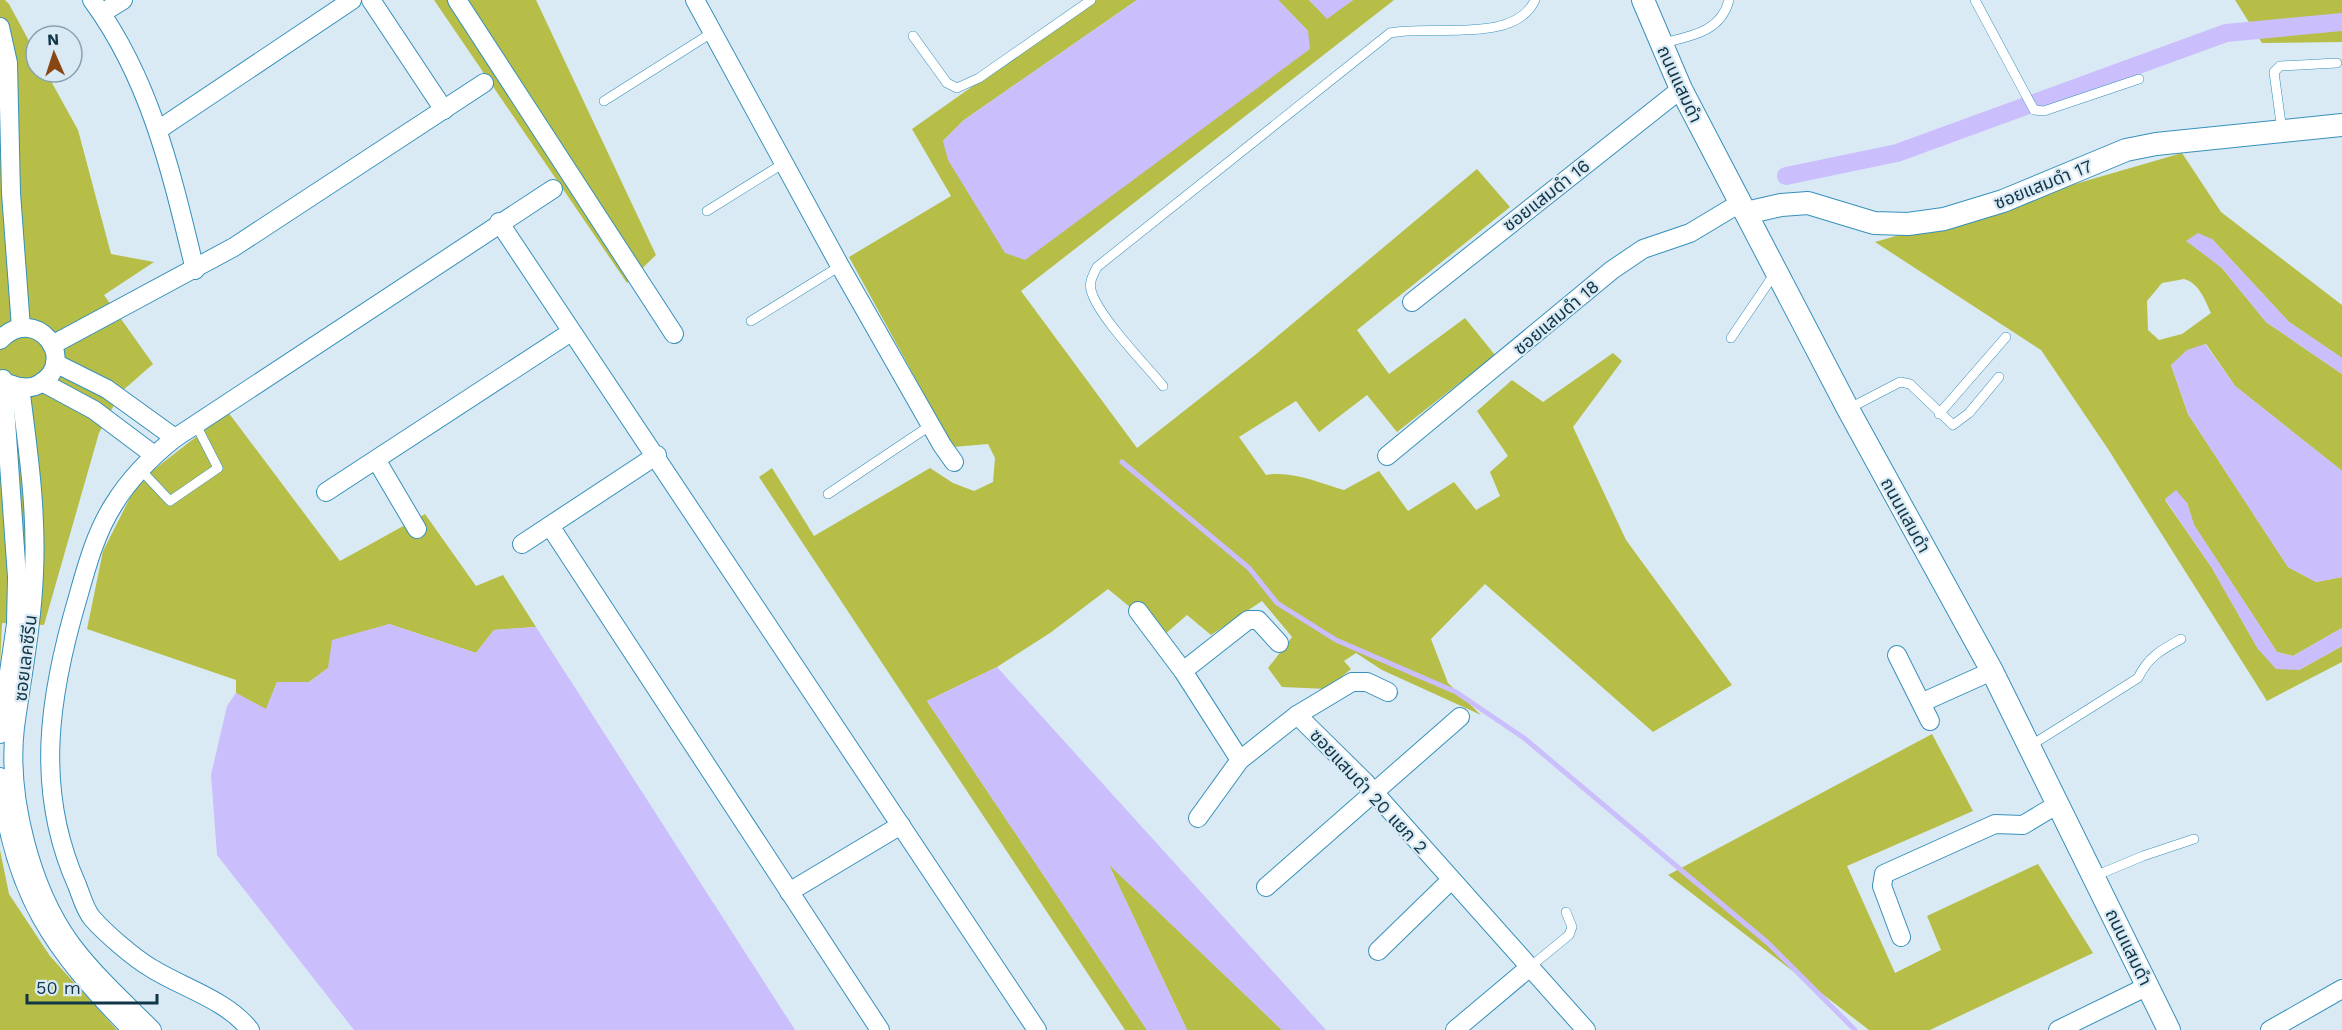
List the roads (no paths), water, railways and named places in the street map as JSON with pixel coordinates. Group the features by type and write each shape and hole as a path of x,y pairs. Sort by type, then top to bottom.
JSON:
{"street":[{"path":"123,0 97,7 129,58 158,130 195,270"},
{"path":"158,130 352,0"},
{"path":"371,0 444,110"},
{"path":"457,0 674,334"},
{"path":"695,0 840,266 954,462"},
{"name":"ถนนแสมดำ","path":"1643,0 1680,88 1848,410 1992,671 2169,1030"},
{"path":"0,27 8,63 12,203 21,328"},
{"path":"52,345 234,247 484,83"},
{"name":"ซอยแสมดำ 16","path":"1412,302 1680,88"},
{"name":"ซอยแสมดำ 17","path":"1743,208 1808,203 1874,223 1908,224 1944,219 2003,201 2126,150 2156,144 2342,125"},
{"path":"250,1030 243,1021 221,1006 148,967 91,917 71,872 52,803 48,764 50,726 62,656 95,542 113,505 140,469 175,438 553,189"},
{"name":"ซอยแสมดำ 18","path":"1387,456 1612,270 1643,249 1690,232 1743,208"},
{"path":"500,222 1037,1030"},
{"path":"0,340 12,331 21,328 39,331 52,345 55,363 52,372 42,382 29,388 20,387"},
{"path":"326,492 571,332"},
{"path":"55,363 107,389 175,438"},
{"name":"ซอยเลคซีรีน","path":"0,734 23,615 34,575 33,492 20,387 2,376"},
{"name":"ซอยเลคซีรีน","path":"2,376 23,615 15,728 15,784 28,850 41,888 70,944 107,986 152,1030"},
{"path":"42,382 94,410 154,455"},
{"path":"522,544 657,455"},
{"path":"376,461 417,529"},
{"path":"550,526 880,1030"},
{"path":"1138,611 1183,671 1240,760"},
{"path":"1183,671 1248,620 1258,620 1279,643"},
{"path":"1897,655 1923,702 1930,721"},
{"path":"1923,702 1992,671"},
{"path":"1297,715 1352,682 1362,681 1389,692"},
{"name":"ซอยแสมดำ 20 แยก 2","path":"1198,818 1240,760 1297,715 1374,794 1586,1030"},
{"path":"1266,887 1461,717"},
{"path":"0,777 13,850 43,924 67,959 132,1030"},
{"path":"1901,937 1882,886 1884,874 1995,824 2023,825 2058,804"},
{"path":"789,892 901,825"},
{"path":"1378,951 1451,880"},
{"path":"1455,1030 1530,967"},
{"path":"2058,1030 2148,986"},
{"path":"2270,1030 2342,989"}],"lane":[{"path":"913,36 947,83 957,88 979,78 1091,0"},
{"path":"1163,386 1100,308 1091,290 1091,278 1096,267 1390,33 1408,29 1468,30 1496,27 1514,22 1535,0"},
{"path":"1661,44 1700,34 1718,24 1729,0"},
{"path":"1975,0 2034,110 2044,111 2139,79"},
{"path":"603,101 713,32"},
{"path":"2282,131 2274,72 2280,66 2337,63"},
{"path":"707,211 784,163"},
{"path":"751,321 840,266"},
{"path":"1731,338 1776,272"},
{"path":"1939,414 2006,337"},
{"path":"1848,410 1900,382 1910,384 1951,425 1969,413 1999,377"},
{"path":"140,469 170,501 219,468 195,423"},
{"path":"828,494 931,425"},
{"path":"2030,746 2138,678 2145,665 2156,653 2181,639"},
{"path":"2095,876 2143,856 2194,839"},
{"path":"1530,967 1569,935 1572,927 1566,912"}],"waterway":[{"path":"1786,176 1897,153 2226,33 2342,22"},
{"path":"1122,462 1249,568 1277,603 1336,640 1456,692 1524,738 1768,943 1855,1030"}]}
